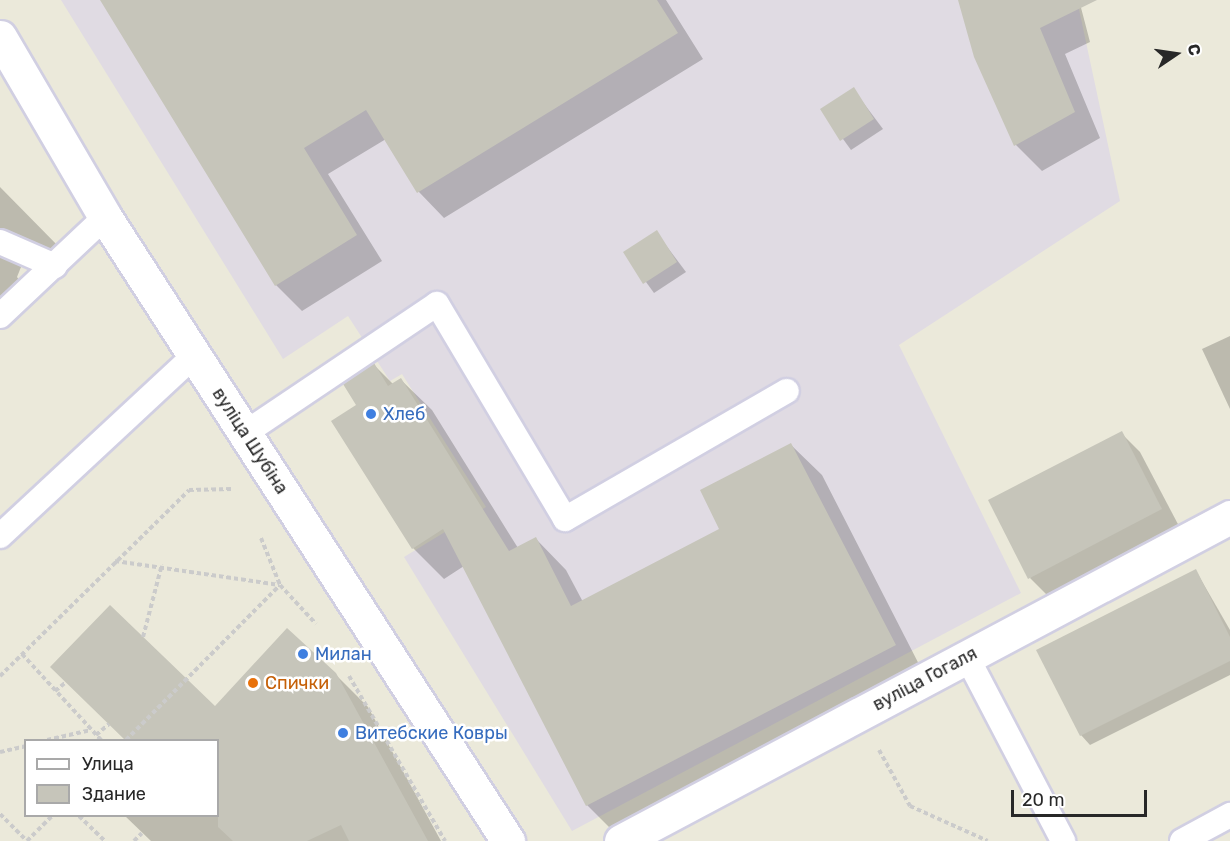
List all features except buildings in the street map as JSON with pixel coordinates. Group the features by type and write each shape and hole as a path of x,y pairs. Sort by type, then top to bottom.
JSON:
{"street":[{"name":"вуліца Шубіна","path":"0,37 105,217 508,841"},
{"name":"вуліца Гогаля","path":"621,841 1230,517"}],"lane":[{"path":"5,304 55,266 105,217"},
{"path":"0,242 55,266"},
{"path":"245,433 436,304 565,519 787,391"},
{"path":"0,536 195,355"},
{"path":"967,657 1063,841"},
{"path":"1182,841 1230,815"}],"path":[{"path":"0,676 114,561 189,490 242,491"},
{"path":"259,533 280,585 324,632"},
{"path":"114,561 162,564 280,585"},
{"path":"143,637 162,564"},
{"path":"128,739 280,585"},
{"path":"22,654 99,739"},
{"path":"347,671 445,841"},
{"path":"55,692 66,682"},
{"path":"859,714 910,806 988,841"},
{"path":"96,735 109,724"},
{"path":"54,739 91,730"},
{"path":"0,752 24,746"},
{"path":"0,814 27,841 51,817"},
{"path":"80,817 105,841"},
{"path":"134,841 142,833"}],"shaded area":[{"path":"61,0 1077,0 1120,201 899,345 1021,593 572,831 404,557 486,507 402,374 390,381 348,316 283,359"}],"place":[{"name":"Хлеб","path":"371,414"},
{"name":"Милан","path":"303,654"},
{"name":"Спички","path":"253,683"},
{"name":"Витебские Ковры","path":"343,733"}]}
